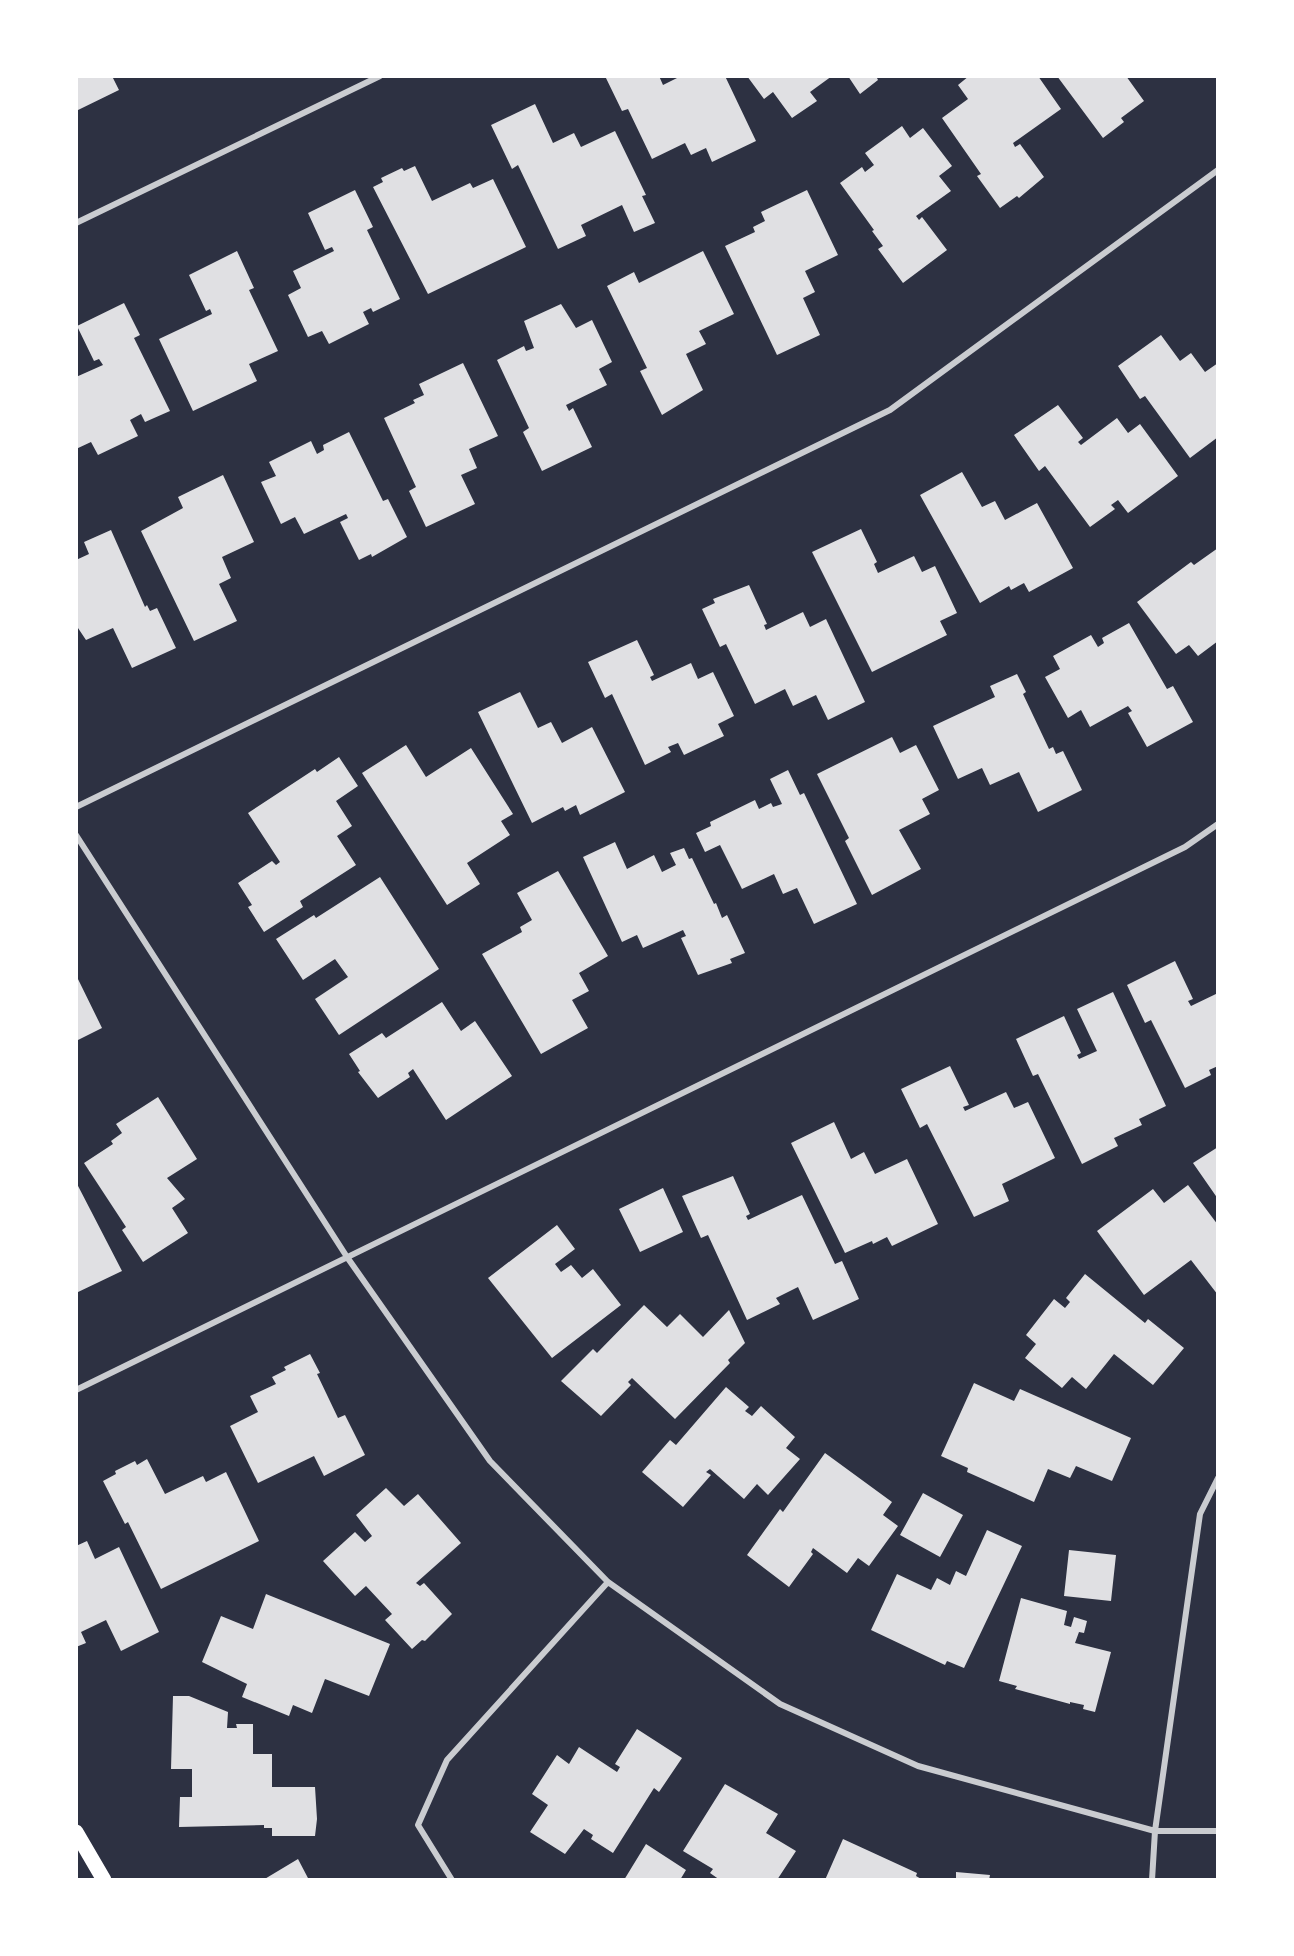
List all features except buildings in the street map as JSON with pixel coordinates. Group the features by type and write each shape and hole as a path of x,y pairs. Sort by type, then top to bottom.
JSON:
{"main road":[{"path":"76,1832 104,1880"}],"street":[{"path":"76,223 380,76"},
{"path":"76,807 890,410 1218,170"},
{"path":"76,1390 1185,847 1218,824"},
{"path":"76,835 348,1257 490,1461 608,1582 791,1709 918,1766 1155,1831 1218,1831"},
{"path":"1152,1880 1155,1831 1200,1514 1218,1478"},
{"path":"452,1880 418,1825 447,1760 608,1582"}]}
